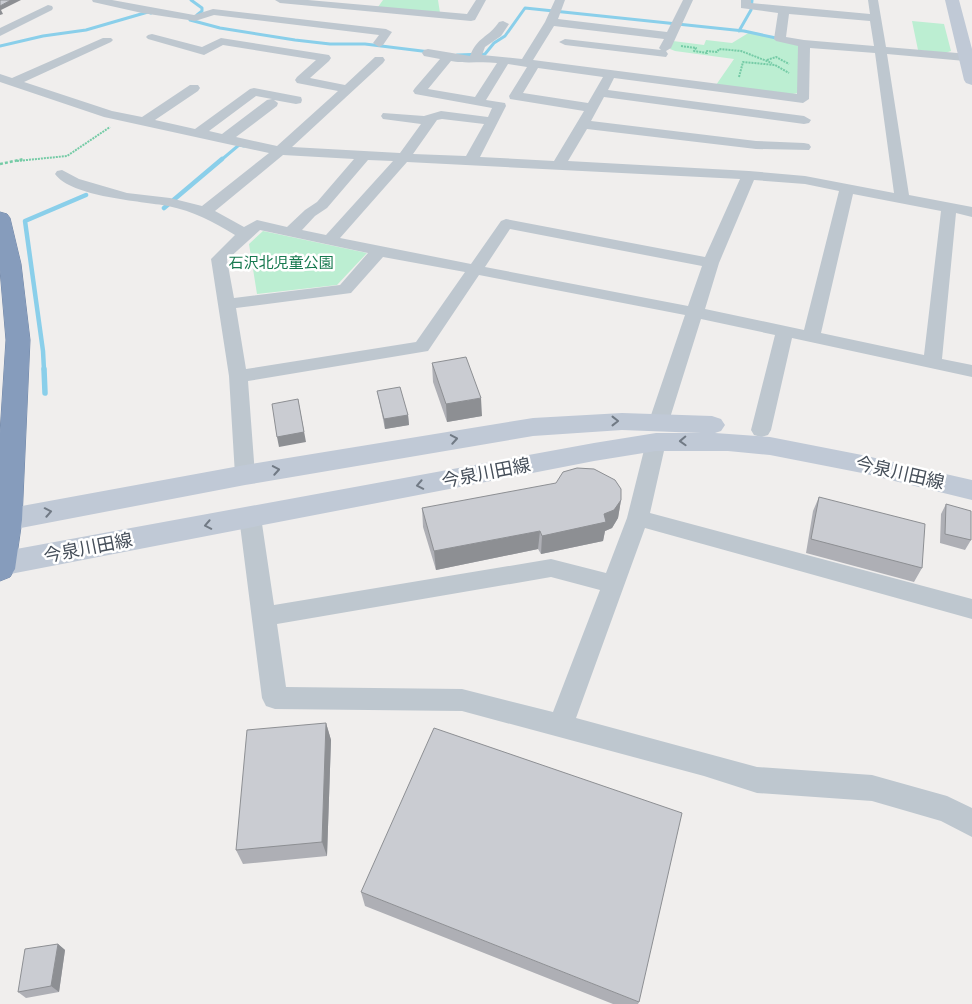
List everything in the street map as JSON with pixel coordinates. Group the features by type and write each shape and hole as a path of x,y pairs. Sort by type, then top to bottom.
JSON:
{"highway":[{"path":"0,218 10,264 18,340 0,566"}],"street":[{"path":"97,0 142,10 195,18 213,12 386,32"},
{"path":"280,0 402,12 440,20 470,18 481,0"},
{"path":"560,0 515,96 592,108"},
{"path":"428,53 447,58 465,60 486,58 610,75 661,58 687,0"},
{"path":"746,0 745,6 780,7 875,18"},
{"path":"873,0 902,199"},
{"path":"952,0 969,58 972,80"},
{"path":"780,7 780,38 804,44 969,58"},
{"path":"0,33 48,8"},
{"path":"379,43 402,12"},
{"path":"551,22 661,58 735,90 803,99"},
{"path":"475,59 480,45 497,34 503,24"},
{"path":"152,37 204,51 221,41 325,58 300,80 348,89"},
{"path":"6,80 107,40"},
{"path":"565,42 661,58"},
{"path":"804,44 805,180"},
{"path":"447,58 419,92 500,106 471,161"},
{"path":"204,212 280,151 379,60"},
{"path":"478,102 505,60"},
{"path":"559,165 610,75"},
{"path":"6,80 124,118 280,151 363,157 749,175 805,180 972,212"},
{"path":"143,122 194,88"},
{"path":"198,133 254,92 296,100"},
{"path":"600,93 804,120"},
{"path":"225,140 272,103"},
{"path":"388,116 426,120 441,114 492,121"},
{"path":"330,240 402,158 433,117"},
{"path":"583,124 756,144 804,147"},
{"path":"291,232 310,213 322,205 363,157"},
{"path":"62,174 74,182 126,196 170,202 204,212 245,234"},
{"path":"561,726 638,518 658,432 694,312 711,263 749,175"},
{"path":"811,337 846,188"},
{"path":"932,363 949,208"},
{"path":"238,376 422,347 506,224 711,263"},
{"path":"245,475 238,376 218,258 257,225 379,251 694,312 972,371"},
{"path":"226,304 345,289 379,251"},
{"path":"761,430 785,332"},
{"name":"今泉川田線","path":"4,521 245,475 533,427 579,422 770,446 862,464 972,490"},
{"name":"今泉川田線","path":"0,566 250,517 658,432 761,430 863,448 972,472"},
{"path":"250,517 275,698 462,700 704,764 757,780 872,788 947,809 972,823"},
{"path":"638,518 972,609"},
{"path":"264,616 551,568 614,584"}],"path":[{"path":"661,58 696,48 692,56"},
{"path":"694,51 707,53 707,51 717,52 718,49 741,51 766,60 788,72 789,80"},
{"path":"766,60 776,57 792,65"},
{"path":"735,90 742,62 775,65"},
{"path":"739,76 745,78"},
{"path":"0,164 31,158 66,156 124,118"}],"green space":[{"path":"383,0 438,0 440,13 378,7"},
{"path":"912,21 944,24 951,51 945,53 918,50"},
{"path":"750,32 775,37 799,45 799,93 792,94 716,85 734,59 670,49 673,41 704,45 706,40 732,43"},
{"name":"石沢北児童公園","path":"263,231 367,253 337,285 257,294 249,244"}],"building":[{"path":"0,0 11,0 0,6"},
{"path":"466,357 481,398 446,404 432,363"},
{"path":"400,387 408,415 384,419 377,391"},
{"path":"298,399 304,432 277,437 272,404"},
{"path":"577,468 594,469 615,480 621,489 621,500 614,510 604,514 606,522 542,536 540,531 434,551 422,508 556,483 563,472"},
{"path":"819,497 925,524 922,568 811,539"},
{"path":"946,504 971,511 971,540 945,534"},
{"path":"326,723 322,842 236,850 247,730"},
{"path":"434,728 682,813 639,1002 361,892"},
{"path":"58,944 51,986 18,992 25,949"}],"waterway":[{"path":"191,0 202,8 202,11 197,15"},
{"path":"739,31 751,10 752,0"},
{"path":"457,55 485,54 494,43 505,36 525,8 739,31"},
{"path":"0,46 43,36 86,30 148,12 151,13"},
{"path":"190,20 220,28 295,40 330,44 365,44 430,52"},
{"path":"739,31 776,38"},
{"path":"220,161 239,145 244,146"},
{"path":"164,208 222,159"},
{"path":"44,370 25,221 86,195"},
{"path":"44,369 45,393"}]}
